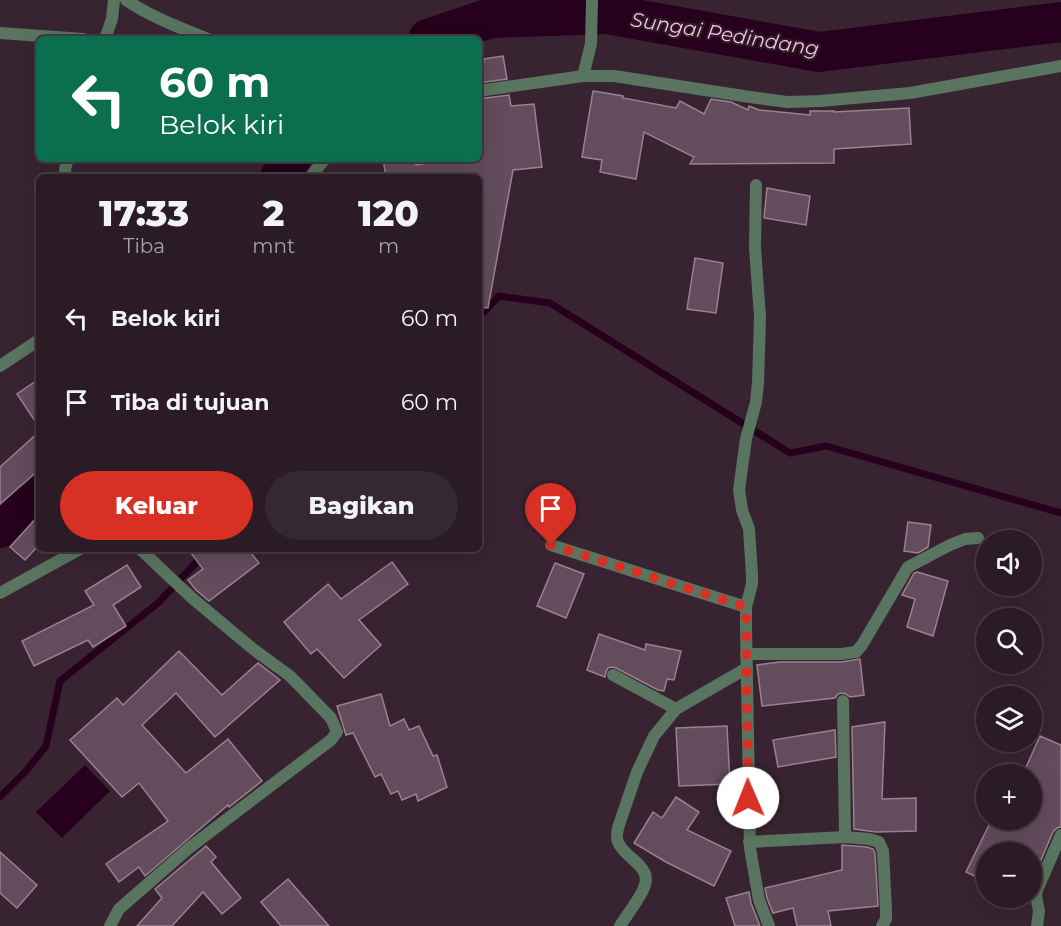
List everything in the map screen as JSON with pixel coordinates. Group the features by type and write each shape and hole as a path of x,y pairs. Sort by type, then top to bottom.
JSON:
{"street":[{"path":"106,36 112,19 114,0"},
{"path":"126,0 166,22 201,36"},
{"path":"583,76 591,44 592,0"},
{"path":"0,33 42,36"},
{"path":"482,90 583,76 614,76 787,102 820,101 910,93 1061,66"},
{"path":"312,174 322,162"},
{"path":"756,185 755,248 760,317 759,367 756,402 746,439 739,490 742,510 749,529 752,575 746,607 749,842 759,900 769,926"},
{"path":"0,366 36,342"},
{"path":"746,654 855,652 862,645 908,567 950,545 976,537"},
{"path":"551,545 746,607"},
{"path":"0,593 75,552"},
{"path":"110,926 120,909 189,848 331,740 337,732 331,718 290,676 253,649 192,598 143,552"},
{"path":"620,926 642,892 646,877 639,864 619,845 618,828 637,772 654,736 676,709 747,668"},
{"path":"613,675 676,709"},
{"path":"843,701 845,837"},
{"path":"1036,926 1039,911 1037,890 1061,835"},
{"path":"749,842 845,837 879,842 886,909 886,919 882,926"}],"shaded area":[{"path":"85,765 110,791 62,838 36,812"}],"building":[{"path":"503,56 507,79 482,82 484,59"},
{"path":"593,91 676,108 680,101 704,114 711,99 731,102 748,110 749,106 759,110 810,115 810,111 909,108 911,144 834,149 834,163 690,164 694,157 644,132 636,179 600,172 602,160 582,157"},
{"path":"509,95 511,106 534,104 542,167 513,170 488,308 482,307 482,174 386,174 384,162 416,162 416,165 435,162 482,162 482,98"},
{"path":"767,188 810,196 806,225 764,218"},
{"path":"695,258 723,263 716,313 687,309"},
{"path":"36,381 36,422 17,394"},
{"path":"36,435 36,473 0,504 0,467"},
{"path":"36,518 36,548 25,560 10,547"},
{"path":"908,522 931,525 928,547 918,553 904,551"},
{"path":"190,552 250,552 259,563 209,601 188,580 203,569"},
{"path":"392,562 408,584 359,620 381,645 344,678 317,649 311,654 284,622 328,584 341,599"},
{"path":"555,563 584,574 566,618 537,606"},
{"path":"127,565 141,587 113,605 126,626 93,647 88,640 34,666 22,641 94,605 85,591"},
{"path":"914,573 948,581 933,636 907,627 915,599 902,595"},
{"path":"599,634 645,650 646,644 681,651 674,680 667,679 664,691 616,668 608,668 605,677 587,670"},
{"path":"179,651 222,695 258,663 280,680 215,737 176,693 142,725 186,773 228,739 262,781 229,807 228,805 145,876 139,867 119,882 106,864 168,821 139,783 122,797 70,740 117,698 123,705"},
{"path":"860,659 864,695 850,697 842,693 835,698 762,706 757,665 780,662 841,662"},
{"path":"381,694 390,726 404,719 409,730 419,726 433,756 437,755 447,787 418,801 416,794 402,800 398,791 391,794 381,774 375,777 353,733 346,735 337,706"},
{"path":"885,722 882,799 916,798 916,831 876,832 854,829 852,727"},
{"path":"727,726 730,784 679,786 676,728"},
{"path":"835,730 836,757 778,767 773,740"},
{"path":"1042,737 1061,745 1061,827 1053,832 1042,858 1042,842 981,842 987,830 1042,830 1042,764 1027,764 1033,752 1042,752"},
{"path":"676,797 699,812 687,830 731,851 714,886 634,843 653,812 662,818"},
{"path":"842,845 873,849 878,906 828,911 831,926 797,926 793,908 773,913 765,888 842,870"},
{"path":"206,846 216,857 211,862 241,898 222,914 203,892 172,926 137,926 162,898 155,889"},
{"path":"0,852 37,885 17,908 0,893"},
{"path":"976,852 976,877 966,872"},
{"path":"288,879 329,926 281,926 261,902"},
{"path":"749,892 760,926 735,926 726,898"}],"waterway":[{"name":"Sungai Pedindang","path":"437,36 490,18 607,14 819,52 1061,22"},
{"name":"Sungai Pedindang","path":"282,174 289,162"},
{"path":"482,314 499,296 550,303 790,453 826,446 1061,513"},
{"name":"Sungai Pedindang","path":"0,528 13,522 36,497"},
{"path":"0,797 26,771 46,746 60,681 158,603 206,552"}],"route":[{"path":"551,545 746,607 748,798"}]}
